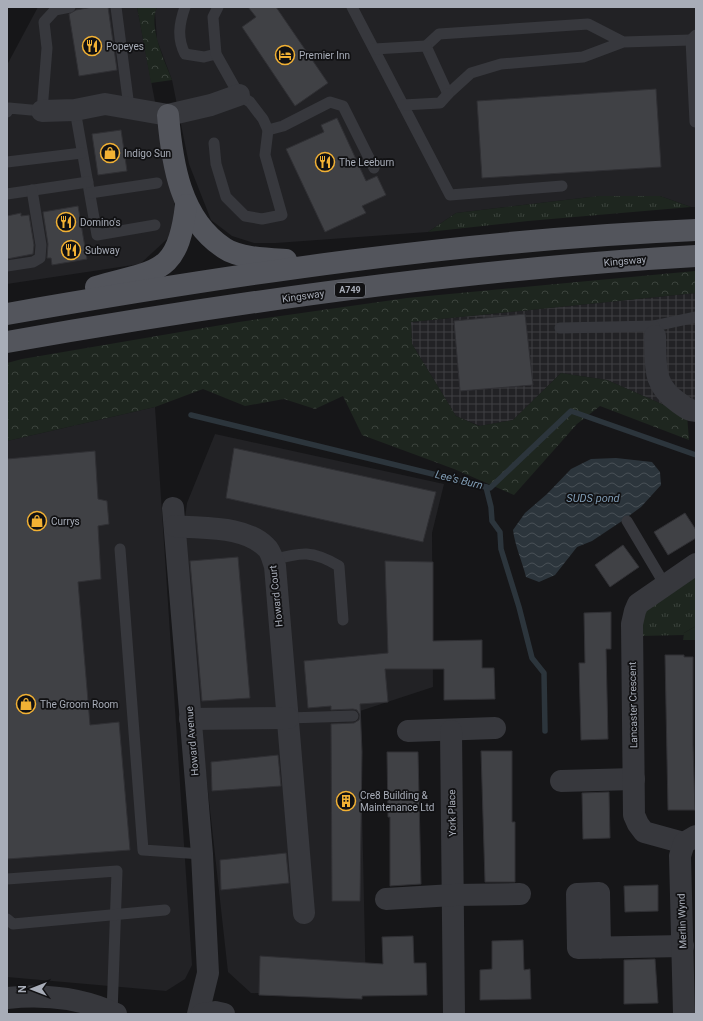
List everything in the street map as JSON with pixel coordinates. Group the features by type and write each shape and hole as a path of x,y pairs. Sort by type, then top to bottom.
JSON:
{"main road":[{"path":"168,115 171,147 177,176 186,205 205,231 224,249 256,258 339,263"},
{"path":"7,313 160,268 176,250 181,240 186,205"},
{"path":"7,313 163,288 339,263 576,237 696,230"},
{"name":"Kingsway","path":"7,342 216,308 346,290 526,270 696,256"}],"street":[{"path":"42,111 75,110 105,104 168,115 211,105 239,95"},
{"path":"655,331 656,376 669,397 691,411 696,411"},
{"name":"Howard Court","path":"174,517 248,536 267,547 275,566 304,913"},
{"name":"Howard Avenue","path":"174,517 202,854 208,973 198,1014"},
{"name":"Lancaster Crescent","path":"690,840 644,832 634,815 632,624 638,604 696,564"},
{"path":"190,719 288,718"},
{"path":"408,731 451,731 495,728"},
{"name":"York Place","path":"451,731 454,1014"},
{"path":"561,781 634,779"},
{"name":"Merlin Wynd","path":"684,1014 680,856 690,840"},
{"path":"386,899 453,895 520,894"},
{"path":"600,948 683,946"},
{"name":"Howard Avenue","path":"208,973 224,1014"},
{"path":"7,998 52,997 78,1000 113,1013"},
{"path":"7,1002 65,1014"},
{"path":"202,1014 215,1012 224,1014"}],"lane":[{"path":"7,112 9,108 42,111 47,48 44,22 54,10 70,7"},
{"path":"116,7 129,107"},
{"path":"185,7 181,18 179,32 181,46 185,54 204,57 216,54"},
{"path":"214,143 216,164 226,197 245,216 262,219 282,215 265,155 268,130 263,119 250,102 239,95 216,54 213,17 218,7"},
{"path":"352,7 450,195 562,186"},
{"path":"374,49 426,46 440,34 588,24 624,42"},
{"path":"403,105 440,103 471,73 501,64 583,57 624,42 693,37 695,122"},
{"path":"426,46 448,94"},
{"path":"268,130 283,126 330,102 343,106 374,168"},
{"path":"75,110 97,235 155,225"},
{"path":"7,162 82,153"},
{"path":"7,194 32,190 89,188 156,183"},
{"path":"7,266 33,262 40,258 41,245 32,190"},
{"path":"560,328 655,331 696,317"},
{"path":"627,521 665,585"},
{"path":"120,549 143,850 202,854"},
{"path":"272,560 297,553 323,556 339,566 343,620"},
{"path":"288,718 353,716"},
{"path":"7,879 117,871 113,1013"},
{"path":"7,919 13,924 165,910"}],"shaded area":[{"path":"38,7 137,7 179,228 140,264 7,284 7,65"},
{"path":"157,7 696,7 696,207 691,207 660,196 599,196 456,213 428,232 276,243 254,243 232,236 211,220 189,164 172,80 157,40 155,12"},
{"path":"696,293 696,419 607,380 561,373 513,420 480,426 456,416 412,344 411,322"},
{"path":"155,407 192,965 185,979 166,991 7,977 7,441"},
{"path":"215,434 444,484 432,533 433,687 360,711 366,996 251,993 228,972 181,548 187,503"}],"green space":[{"path":"137,7 157,7 155,24 158,44 172,80 151,83"},
{"path":"599,196 660,196 691,207 528,221 428,232 456,213"},
{"path":"695,271 696,293 411,322 412,344 456,416 479,426 513,420 561,373 607,380 687,415 689,440 600,406 577,424 514,495 454,469 362,435 343,396 315,409 284,399 245,406 203,389 155,407 7,441 7,363 22,359 239,322 407,298"},
{"path":"696,572 696,626 684,633 684,635 640,636 640,627 650,601"},
{"path":"696,626 696,640 683,640 684,633"}],"water":[{"name":"SUDS pond","path":"616,458 652,462 660,472 661,485 641,507 592,541 577,547 555,575 539,582 526,577 515,542 513,530 525,513 547,494 571,469 591,459"}],"building":[{"path":"93,7 108,7 117,70 79,76 69,14 76,10"},
{"name":"Premier Inn","path":"248,7 276,7 328,83 295,106 242,27 256,17"},
{"path":"656,89 661,167 482,178 477,101"},
{"name":"The Leeburn","path":"337,118 366,181 377,176 386,195 362,206 366,213 325,232 286,149 324,132 321,125"},
{"name":"Indigo Sun","path":"121,130 127,171 98,175 92,134"},
{"path":"78,206 87,259 52,265 51,258 47,258 48,244 43,212"},
{"path":"21,213 21,216 29,215 34,245 33,254 7,259 7,216"},
{"path":"525,314 533,385 460,391 454,321"},
{"path":"234,448 436,492 423,542 226,498"},
{"path":"95,451 98,499 107,501 109,524 98,526 101,579 78,582 90,725 119,722 130,850 7,859 7,459"},
{"path":"685,513 696,530 696,538 668,555 654,532"},
{"path":"623,545 639,567 610,587 595,565"},
{"path":"238,557 250,698 202,701 190,561"},
{"path":"385,561 433,562 433,641 482,640 482,668 494,668 495,699 444,700 444,669 385,669 388,702 360,704 362,752 360,901 332,901 331,724 354,723 359,720 360,715 357,710 331,710 331,706 308,708 304,661 388,653"},
{"path":"611,612 611,649 606,649 608,739 581,740 579,663 585,663 584,613"},
{"path":"665,655 684,655 684,657 693,657 695,810 668,810"},
{"path":"481,751 512,751 512,822 515,822 515,882 485,882"},
{"path":"387,752 418,752 421,884 390,886 390,817 388,817"},
{"path":"278,755 281,786 212,791 211,762"},
{"path":"609,792 610,838 583,839 582,793"},
{"path":"286,853 289,883 221,890 220,860"},
{"path":"658,885 658,911 625,912 624,886"},
{"path":"413,936 414,963 426,963 427,995 362,996 362,999 259,995 260,956 383,964 382,937"},
{"path":"523,940 524,970 530,969 531,999 480,1000 480,970 492,969 492,941"},
{"path":"655,959 658,1003 624,1004 624,960"}],"waterway":[{"name":"Lee's Burn","path":"191,415 490,488 571,411 696,455"},
{"path":"486,487 491,507 492,521 500,532 501,549 519,607 532,658 544,673 545,731"}],"place":[{"name":"Popeyes","path":"92,46"},
{"name":"Premier Inn","path":"285,55"},
{"name":"Indigo Sun","path":"110,153"},
{"name":"The Leeburn","path":"325,162"},
{"name":"Domino's","path":"66,222"},
{"name":"Subway","path":"71,250"},
{"name":"Currys","path":"37,521"},
{"name":"The Groom Room","path":"26,704"},
{"name":"Cre8 Building & Maintenance Ltd","path":"346,801"}]}
